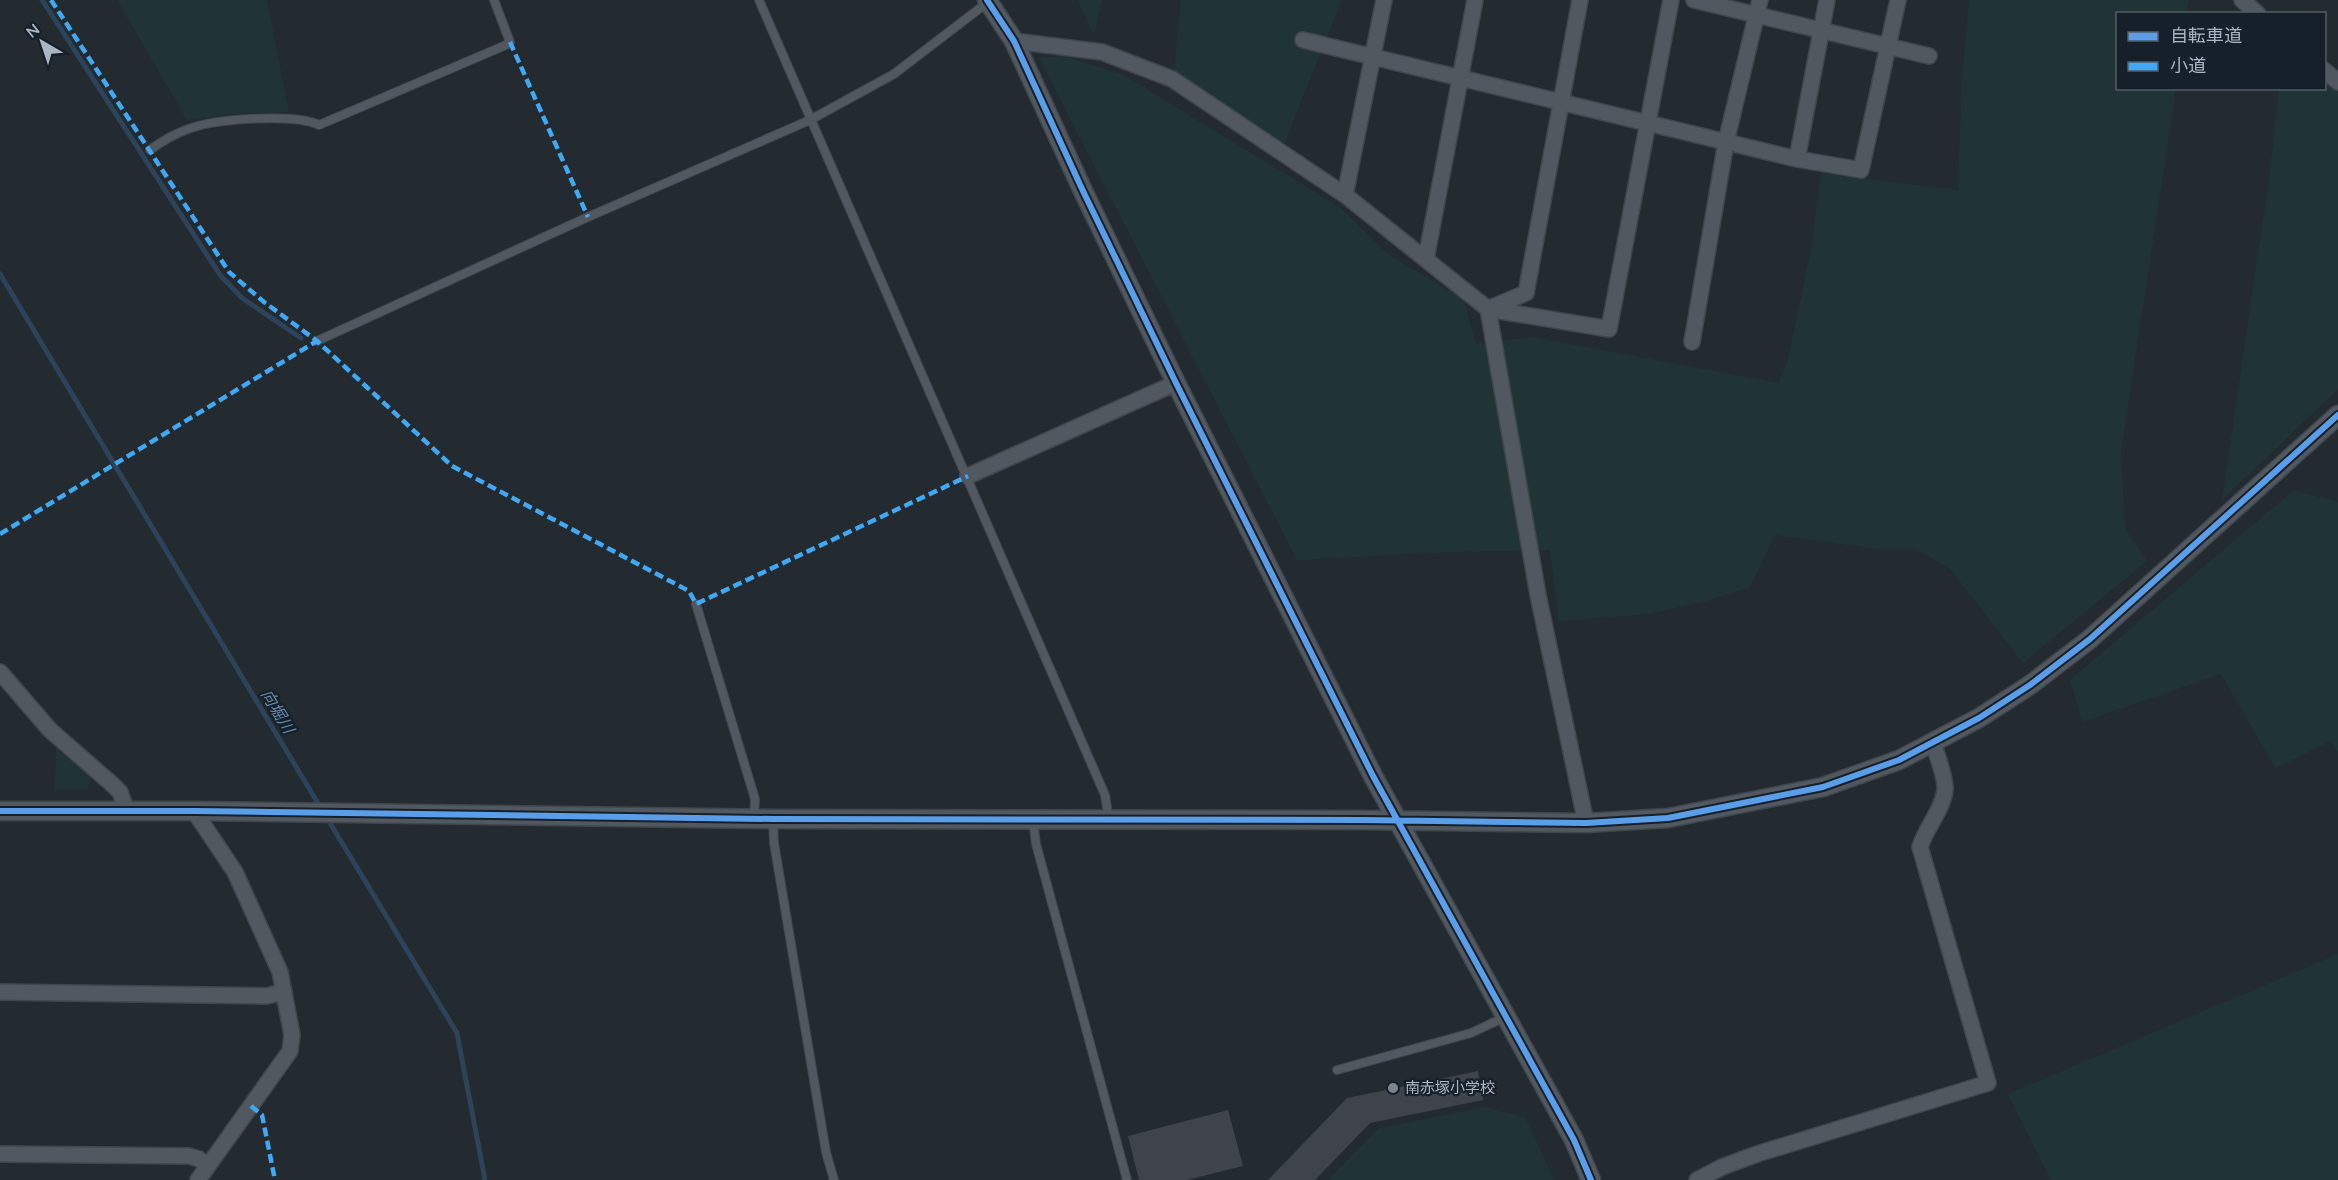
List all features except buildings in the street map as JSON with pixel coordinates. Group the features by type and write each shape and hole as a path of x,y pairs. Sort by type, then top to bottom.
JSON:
{"street":[{"path":"1345,195 1384,0"},
{"path":"1426,259 1475,0"},
{"path":"1488,309 1526,293 1580,0"},
{"path":"1014,41 1102,52 1172,79 1345,195 1488,309 1609,329 1671,0"},
{"path":"1694,0 1758,7 1821,29 1929,56"},
{"path":"1797,159 1827,0"},
{"path":"1303,40 1797,159 1861,170 1898,0"},
{"path":"2242,0 2256,12"},
{"path":"988,1 1014,41 1083,192 1176,383 1367,765 1574,1140 1591,1180"},
{"path":"1692,342 1726,142 1758,7"},
{"path":"2326,71 2338,82"},
{"path":"1488,309 1538,595 1586,823"},
{"path":"968,476 1176,383"},
{"path":"0,811 194,811 754,819 1398,820 1586,823 1668,818 1823,787 1899,760 1979,718 2030,685 2090,639 2338,415"},
{"path":"0,672 5,687 50,730 113,784 120,792 127,812"},
{"path":"1697,1180 1722,1167 1757,1154 1988,1083 1920,847 1945,790 1933,742"},
{"path":"194,811 235,872 280,972 292,1035 290,1051 198,1180"},
{"path":"0,992 266,996 284,992"},
{"path":"0,1154 189,1156 199,1159 208,1166"}],"lane":[{"path":"150,150 161,141 192,127 248,119 276,118 310,121 319,125 495,50 510,42 494,0"},
{"path":"759,0 1106,795 1109,820"},
{"path":"317,341 588,217 810,120 894,74 988,1"},
{"path":"696,604 755,799 754,819"},
{"path":"773,819 778,866 826,1152 834,1180"},
{"path":"1033,819 1036,844 1127,1180"},
{"path":"1336,1070 1471,1033 1506,1016"}],"green space":[{"path":"117,0 267,0 289,112 230,114 187,120"},
{"path":"1102,0 1094,36 1078,1"},
{"path":"1181,0 1342,0 1284,147 1173,82"},
{"path":"1969,0 2189,0 2187,12 2116,12 2116,90 2176,90 2121,452 2125,529 2147,561 2023,663 1950,569 1916,549 1879,549 1775,535 1750,587 1703,602 1648,614 1559,621 1550,550 1450,552 1297,560 1039,58 1063,56 1122,74 1341,208 1388,254 1464,300 1476,344 1533,337 1778,383 1787,362 1811,251 1821,173 1958,190 1962,77"},
{"path":"2326,64 2338,77 2338,389 2222,500 2269,179 2279,90 2326,90"},
{"path":"2294,490 2338,502 2338,753 2331,741 2275,768 2221,674 2082,722 2070,680"},
{"path":"56,748 91,778 87,790 55,790"},
{"path":"2338,954 2338,1180 2051,1180 2008,1094"},
{"path":"1485,1107 1525,1117 1554,1180 1328,1180 1379,1128"}],"waterway":[{"path":"42,0 220,275 242,298 301,338"},
{"name":"向堀川","path":"0,274 322,810"},
{"name":"向堀川","path":"327,818 457,1033 485,1180"}],"marked path":[{"path":"51,0 229,272 264,302 317,341 452,466 689,591 696,604 968,476"},
{"path":"510,42 588,217"},
{"path":"0,534 317,341"},
{"path":"251,1106 262,1115 275,1180"}],"cycle path":[{"path":"987,0 1014,41 1083,191 1176,383 1373,776 1574,1140 1591,1180"},
{"path":"0,811 194,811 773,819 1363,820 1586,823 1668,818 1823,787 1899,760 1979,718 2030,685 2090,639 2338,415"}],"place":[{"name":"南赤塚小学校","path":"1393,1088"}]}
